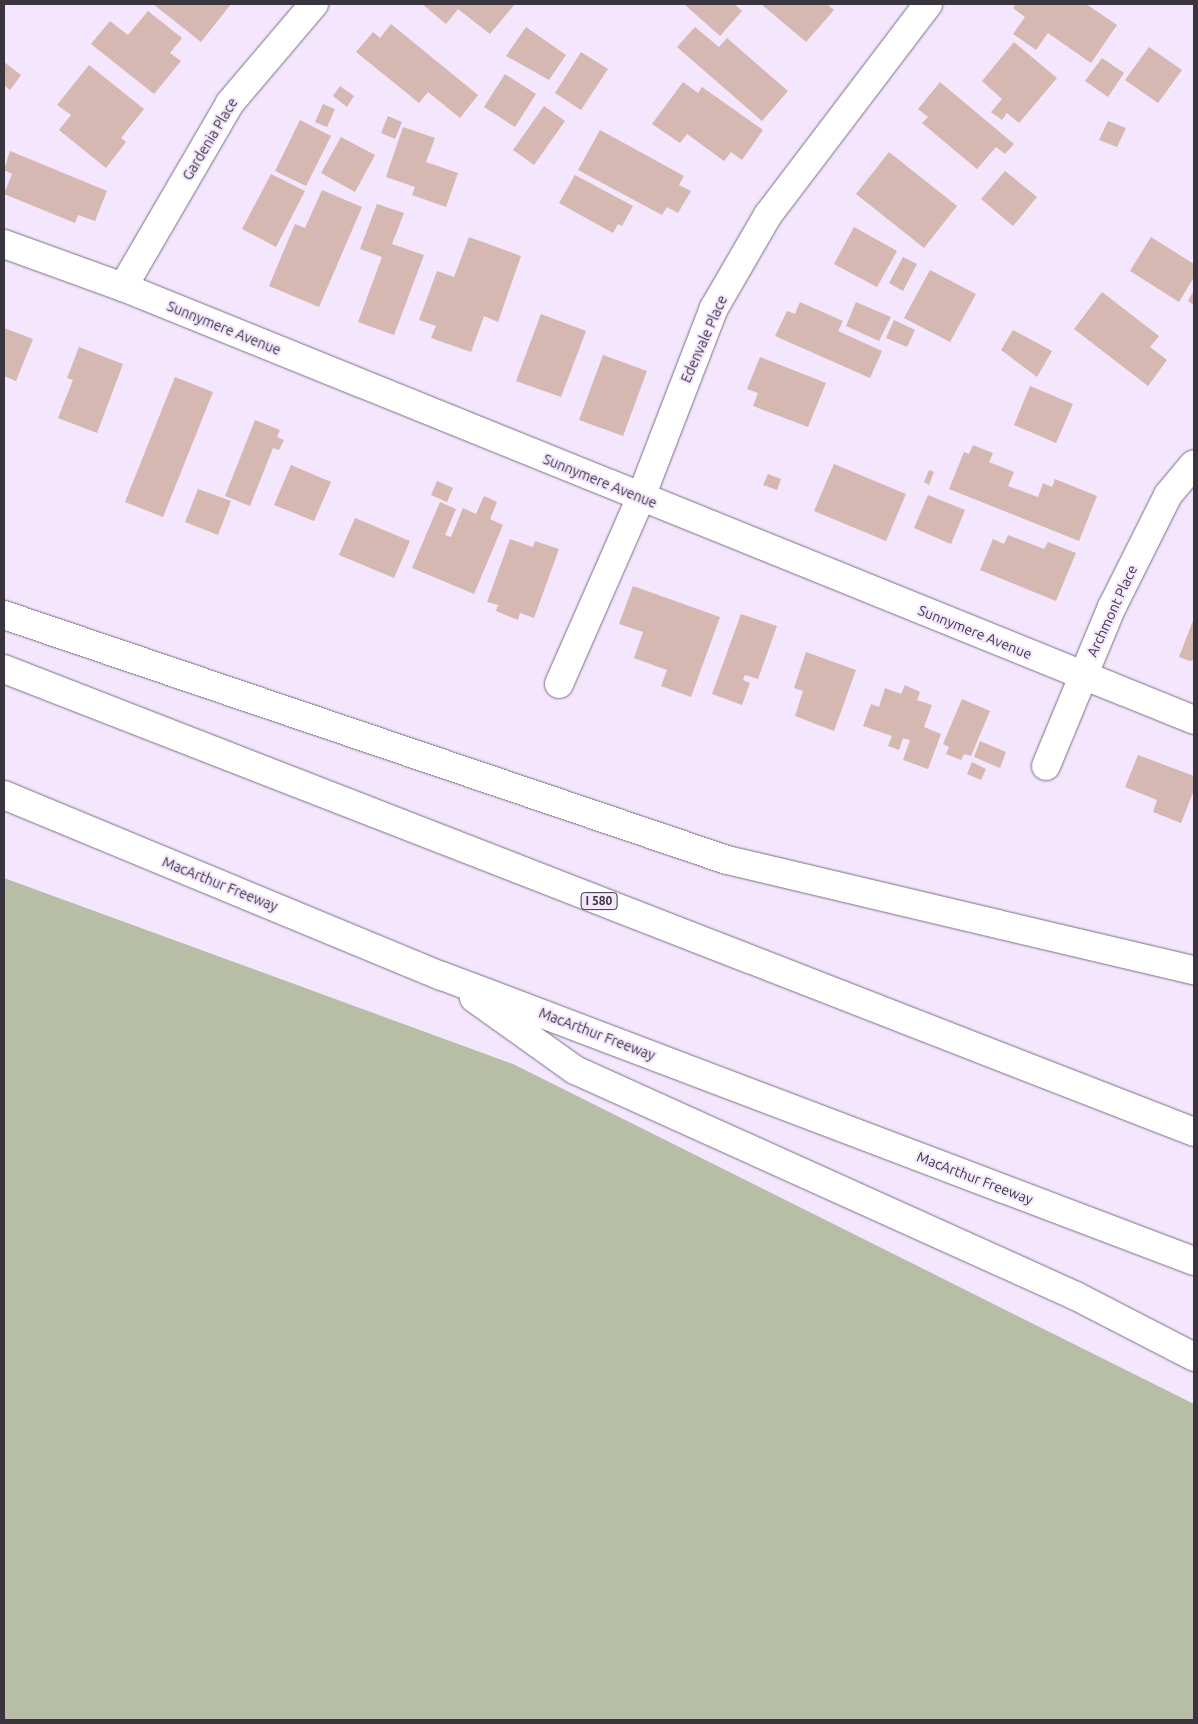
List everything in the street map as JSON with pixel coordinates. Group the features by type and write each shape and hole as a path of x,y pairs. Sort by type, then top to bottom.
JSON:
{"main road":[{"name":"Gardenia Place","path":"123,287 230,104 314,4"},
{"name":"Edenvale Place","path":"559,684 641,497 714,308 763,224 928,4"},
{"name":"Sunnymere Avenue","path":"4,244 123,287 1194,720"},
{"name":"Archmont Place","path":"1046,766 1082,675 1168,495 1194,464"},
{"path":"4,615 727,860 1194,970"},
{"name":"I 580","path":"4,669 1194,1132"},
{"name":"MacArthur Freeway","path":"4,795 442,976 1194,1261"},
{"path":"442,976 575,1070 1076,1296 1194,1357"}],"green space":[{"path":"4,878 513,1064 1194,1404 1194,1720 4,1720"}],"building":[{"path":"153,4 231,4 201,42"},
{"path":"422,4 515,4 490,34 458,9 446,24"},
{"path":"684,4 734,4 742,11 720,36"},
{"path":"761,4 827,4 834,10 806,42"},
{"path":"1016,4 1086,4 1117,25 1091,63 1048,33 1036,50 1013,34 1025,17 1013,8"},
{"path":"148,11 182,38 170,53 181,61 154,94 91,44 110,21 128,35"},
{"path":"391,24 478,95 460,118 428,92 419,103 356,52 373,32 380,38"},
{"path":"526,27 566,55 549,80 506,56"},
{"path":"695,27 719,47 727,38 788,91 762,121 677,47"},
{"path":"1014,42 1057,78 1019,123 1007,113 1002,120 991,112 1002,99 982,81"},
{"path":"1149,47 1182,70 1158,103 1125,80"},
{"path":"581,52 608,69 581,110 555,93"},
{"path":"1102,58 1124,73 1108,97 1085,81"},
{"path":"4,62 21,75 10,90 4,85"},
{"path":"89,65 144,109 121,138 126,142 106,168 59,130 71,115 57,105"},
{"path":"505,74 536,94 515,127 484,107"},
{"path":"683,82 698,93 702,87 763,130 742,160 731,152 724,161 687,134 680,143 652,124"},
{"path":"940,82 1014,144 1005,154 996,147 977,169 922,123 928,117 918,109"},
{"path":"340,86 354,96 347,107 333,96"},
{"path":"323,104 335,109 327,127 315,122"},
{"path":"544,106 565,121 534,165 513,150"},
{"path":"388,116 402,122 395,139 381,133"},
{"path":"300,120 331,136 306,186 275,171"},
{"path":"1108,121 1126,128 1117,147 1099,140"},
{"path":"403,127 435,138 426,162 458,173 446,207 412,195 415,187 386,177"},
{"path":"600,130 684,176 679,185 691,191 678,213 667,207 662,215 578,170"},
{"path":"341,137 375,155 355,192 321,173"},
{"path":"10,151 107,191 95,221 78,215 75,223 4,194 12,174 4,170"},
{"path":"889,152 957,206 924,248 856,194"},
{"path":"1005,171 1037,197 1013,226 981,199"},
{"path":"271,174 305,191 276,247 242,229"},
{"path":"575,175 633,206 622,226 618,224 613,233 559,203"},
{"path":"322,190 362,207 319,307 269,286 295,224 305,228"},
{"path":"377,204 404,213 392,244 424,255 394,335 358,322 382,257 360,249"},
{"path":"854,227 897,251 877,287 834,264"},
{"path":"469,237 521,256 498,322 484,316 471,352 431,338 436,326 419,320 437,271 454,277"},
{"path":"1151,237 1194,264 1194,277 1179,302 1130,271"},
{"path":"903,257 917,264 903,291 889,283"},
{"path":"930,270 976,294 950,342 904,318"},
{"path":"1194,290 1194,305 1188,301"},
{"path":"1102,292 1159,336 1150,347 1167,360 1148,386 1074,329"},
{"path":"800,302 843,321 838,331 882,351 870,378 775,336 787,311 795,314"},
{"path":"856,302 891,317 879,341 846,326"},
{"path":"541,314 586,331 561,397 516,381"},
{"path":"894,320 915,330 907,347 886,338"},
{"path":"4,328 33,339 16,381 4,376"},
{"path":"1013,330 1052,351 1037,377 1001,350"},
{"path":"79,347 123,364 97,433 58,418 73,380 67,378"},
{"path":"603,355 647,371 623,436 579,420"},
{"path":"760,357 826,383 808,427 753,406 758,393 747,389"},
{"path":"175,377 213,392 163,517 125,502"},
{"path":"1030,386 1073,404 1056,443 1014,425"},
{"path":"255,420 280,430 277,437 284,440 279,450 273,448 250,506 225,496"},
{"path":"973,445 993,453 989,462 1014,472 1008,486 1038,497 1043,483 1052,487 1055,479 1097,496 1079,541 949,489 964,452 969,454"},
{"path":"834,464 906,494 886,541 814,511"},
{"path":"291,465 331,482 314,521 274,505"},
{"path":"929,470 934,472 929,485 924,482"},
{"path":"768,474 781,479 777,490 763,485"},
{"path":"437,481 453,488 447,502 431,495"},
{"path":"198,489 231,501 218,535 185,522"},
{"path":"928,495 965,510 951,544 914,528"},
{"path":"484,496 497,502 490,519 503,525 474,594 412,568 440,502 456,509 445,535 451,537 463,508 476,514"},
{"path":"355,518 410,541 394,578 339,555"},
{"path":"1008,535 1044,549 1048,542 1076,553 1056,601 980,570 993,539 1004,544"},
{"path":"510,539 533,547 535,541 559,549 534,618 520,613 518,620 496,611 498,605 487,602"},
{"path":"633,586 720,617 691,697 661,686 667,670 634,658 643,632 619,624"},
{"path":"741,614 777,626 758,679 745,675 743,680 750,683 742,705 712,694"},
{"path":"1194,618 1194,660 1190,661 1179,657"},
{"path":"806,652 856,670 834,731 795,716 803,691 794,688"},
{"path":"905,685 920,692 917,700 932,705 924,727 941,734 928,769 903,760 910,740 903,738 899,750 888,746 892,736 863,726 871,704 879,707 885,688 901,694"},
{"path":"962,699 990,711 971,756 964,754 961,760 946,754 949,747 943,744"},
{"path":"980,741 1006,752 1000,768 974,757"},
{"path":"1138,755 1194,776 1194,790 1181,823 1153,812 1157,800 1125,787"},
{"path":"972,762 986,769 981,780 967,774"}]}
